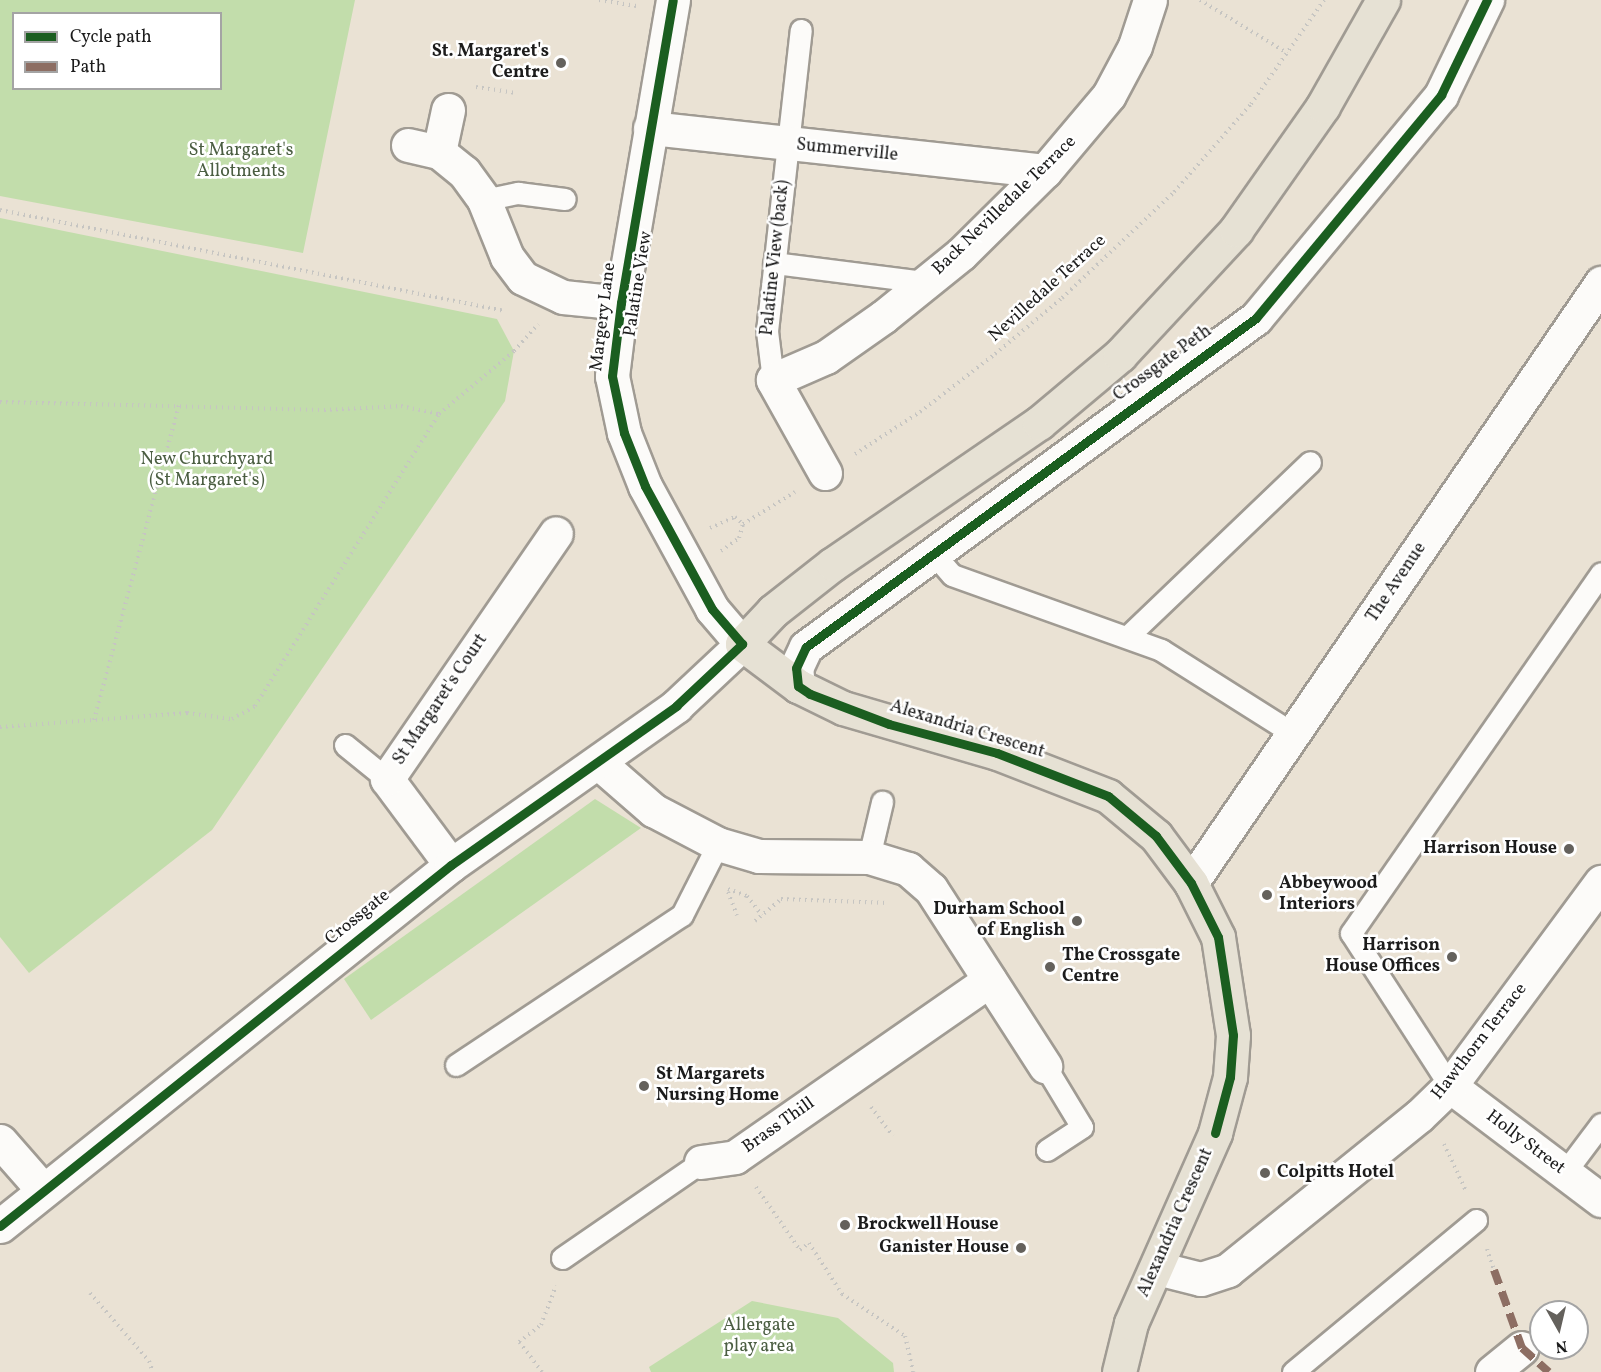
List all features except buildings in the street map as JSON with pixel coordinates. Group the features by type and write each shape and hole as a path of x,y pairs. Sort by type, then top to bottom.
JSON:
{"highway":[{"path":"742,644 773,611 833,564 1039,423 1120,355 1236,230 1323,106 1383,0"},
{"name":"Alexandria Crescent","path":"742,644 798,686 843,708 997,753 1108,796 1156,836 1191,883 1218,937 1233,1035 1230,1077 1215,1133 1131,1323 1119,1372"}],"street":[{"name":"Margery Lane","path":"673,0 621,303 612,376 624,433 645,486 712,609 742,644"},
{"name":"Back Nevilledale Terrace","path":"773,380 826,357 925,282 961,254 1045,171 1109,95 1135,46 1150,0"},
{"name":"Crossgate Peth","path":"798,686 796,668 806,647 932,552 1256,318 1441,96 1487,0"},
{"path":"439,152 448,110"},
{"name":"Summerville","path":"650,128 788,145 1045,171"},
{"path":"408,145 439,152 464,172 484,200 507,257 523,279 553,294 621,303"},
{"name":"The Avenue","path":"1191,883 1601,283"},
{"name":"Palatine View (back)","path":"773,380 825,473"},
{"name":"St Margaret's Court","path":"451,865 387,779 556,532"},
{"name":"Crossgate","path":"0,1226 451,865 599,763 676,706 742,644"},
{"path":"599,763 653,810 718,844 759,856 869,857 908,869 931,889 1045,1066"},
{"name":"Hawthorn Terrace","path":"1157,1268 1201,1279 1228,1270 1419,1116 1449,1086 1601,882"},
{"name":"Brass Thill","path":"701,1162 735,1157 990,981"},
{"name":"Holly Street","path":"1449,1086 1601,1200"},
{"path":"0,1141 43,1190"},
{"path":"1492,1372 1522,1348"}],"lane":[{"name":"Palatine View (back)","path":"773,380 767,331 801,30"},
{"path":"484,200 518,193 565,199"},
{"path":"774,263 925,282"},
{"path":"1127,637 1310,462"},
{"path":"932,552 952,575 1161,650 1294,734"},
{"path":"1449,1086 1351,933 1601,573"},
{"path":"345,746 387,779"},
{"path":"869,857 882,802"},
{"path":"456,1065 682,915 718,844"},
{"path":"1045,1066 1082,1127 1047,1150"},
{"path":"1564,1172 1601,1124"},
{"name":"Brass Thill","path":"562,1258 701,1162"},
{"path":"1293,1372 1476,1220"}],"path":[{"path":"599,0 637,6 638,0"},
{"path":"1200,0 1287,53"},
{"path":"0,210 505,312 553,294"},
{"path":"0,728 187,713 232,719 255,706 439,414 514,351 553,294"},
{"path":"0,402 324,410 401,406 439,414"},
{"path":"94,720 179,405"},
{"path":"706,519 711,529 735,517 743,524 739,538"},
{"path":"727,888 737,915"},
{"path":"747,896 762,915"},
{"path":"755,921 782,899 892,903"},
{"path":"1419,1116 1443,1143 1476,1220 1494,1270"},
{"path":"735,1157 800,1250 809,1243 842,1294 905,1336 913,1372"},
{"path":"542,1372 519,1342 541,1325 554,1300 562,1258"},
{"path":"90,1293 149,1361 153,1372"}],"green space":[{"name":"St Margaret's Allotments","path":"0,0 355,0 303,253 0,196"},
{"name":"New Churchyard (St Margaret's)","path":"0,218 497,319 514,351 505,401 212,830 29,973 0,937"},
{"path":"595,799 641,828 371,1020 344,979"},
{"name":"Allergate play area","path":"752,1301 838,1318 893,1363 894,1372 651,1372 649,1367"}],"marked path":[{"path":"1494,1270 1522,1348 1549,1372"}],"cycle path":[{"name":"Palatine View","path":"0,1226 451,865 676,706 742,644 712,609 645,486 624,433 612,376 621,303 673,0"},
{"path":"1215,1133 1230,1077 1233,1035 1218,937 1191,883 1156,836 1108,796 997,753 889,724 810,694 798,686 796,668 806,647 1256,318 1441,95 1487,0"}],"place":[{"name":"St. Margaret's Centre","path":"561,63"},
{"name":"Harrison House","path":"1569,849"},
{"name":"Abbeywood Interiors","path":"1267,895"},
{"name":"Durham School of English","path":"1077,921"},
{"name":"Harrison House Offices","path":"1452,957"},
{"name":"The Crossgate Centre","path":"1050,967"},
{"name":"St Margarets Nursing Home","path":"644,1086"},
{"name":"Colpitts Hotel","path":"1265,1173"},
{"name":"Brockwell House","path":"845,1225"},
{"name":"Ganister House","path":"1021,1248"}]}
